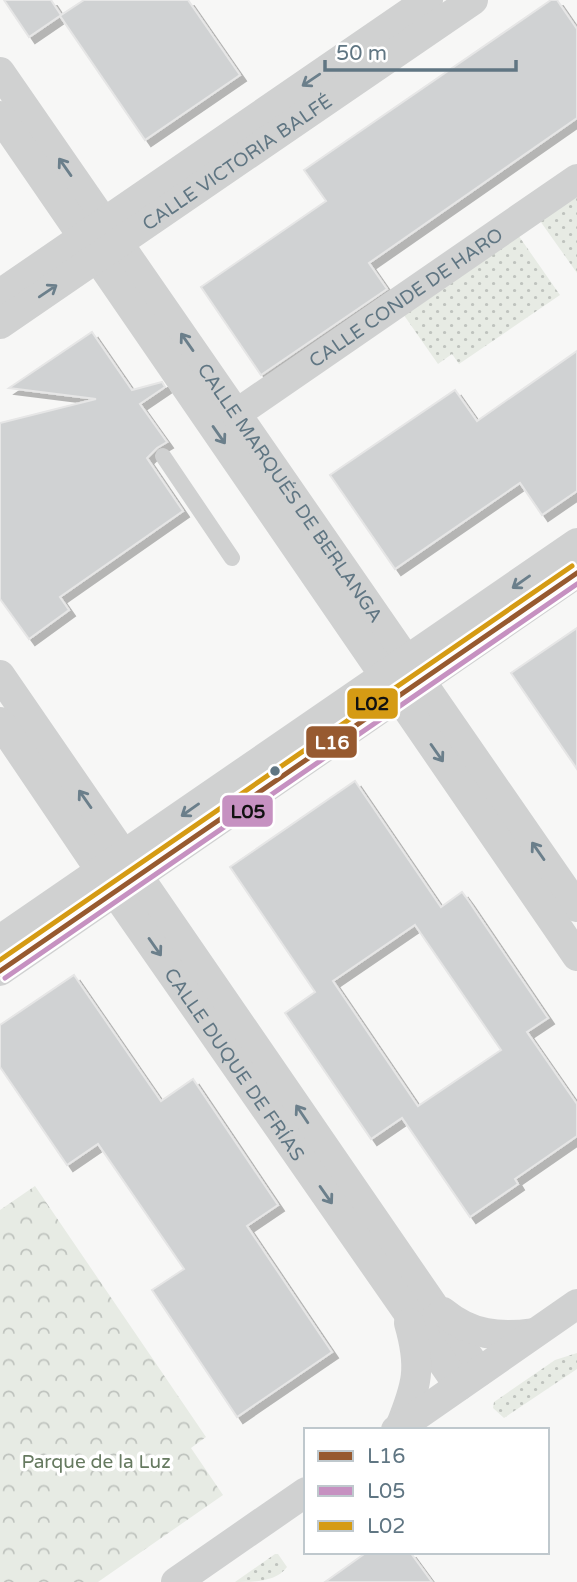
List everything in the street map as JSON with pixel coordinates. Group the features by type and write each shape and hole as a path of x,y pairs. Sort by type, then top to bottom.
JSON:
{"street":[{"name":"CALLE VICTORIA BALFÉ","path":"0,324 101,240 428,0"},
{"name":"CALLE VICTORIA BALFÉ","path":"0,295 101,240 473,0"},
{"name":"CALLE MARQUÉS DE BERLANGA","path":"0,72 101,240 354,631 363,661 441,710 577,907"},
{"name":"CALLE MARQUÉS DE BERLANGA","path":"0,117 57,200 139,274 236,414 395,681 577,956"},
{"name":"CALLE CONDE DE HARO","path":"236,414 577,179"},
{"path":"0,971 120,873 395,681 577,544"},
{"path":"395,681 446,664 577,573"},
{"path":"441,710 439,685 446,664"},
{"name":"CALLE DUQUE DE FRÍAS","path":"0,675 120,873 469,1379"},
{"name":"CALLE DUQUE DE FRÍAS","path":"0,722 69,822 163,912 413,1297 478,1332 497,1336 537,1332"},
{"path":"0,940 120,873"},
{"name":"CALLE DUQUE DE FRÍAS","path":"398,1428 418,1375 413,1337 413,1297"},
{"path":"399,1428 577,1304"},
{"path":"176,1582 304,1493"}],"lane":[{"path":"163,456 232,558"}],"green space":[{"path":"577,191 577,273 538,218"},
{"path":"516,232 560,295 459,364 452,354 438,364 401,311"},
{"name":"Parque de la Luz","path":"35,1186 206,1437 191,1448 223,1495 98,1582 0,1582 0,1210"},
{"path":"577,1353 577,1369 504,1418 493,1408 494,1402 555,1360"},
{"path":"278,1554 287,1567 277,1576 250,1582 235,1582"}],"building":[{"path":"4,0 51,0 61,15 84,0 188,0 240,75 145,140 60,16 29,37"},
{"path":"551,0 557,0 577,29 577,118 369,263 387,289 261,375 201,287 326,201 304,170"},
{"path":"92,332 132,390 162,382 165,387 140,404 167,442 147,458 183,511 60,597 69,610 29,639 0,599 0,423 96,399 9,388"},
{"path":"577,351 577,491 542,515 520,483 395,569 330,475 455,390 477,421"},
{"path":"577,628 577,769 511,673"},
{"path":"355,781 441,907 462,892 548,1018 527,1032 577,1104 577,1136 515,1179 518,1184 470,1217 402,1118 371,1139 285,1013 315,992 230,867","holes":["415,925 501,1050 418,1106 333,981"]},
{"path":"74,975 161,1101 193,1079 278,1205 247,1226 332,1352 237,1417 152,1290 184,1269 98,1144 67,1165 0,1067 0,1025"},
{"path":"364,1554 411,1554 432,1582 325,1582"}],"transit line":[{"name":"L02","path":"0,960 572,566"},
{"name":"L16","path":"0,971 577,573"},
{"name":"L05","path":"5,978 577,584"}]}
